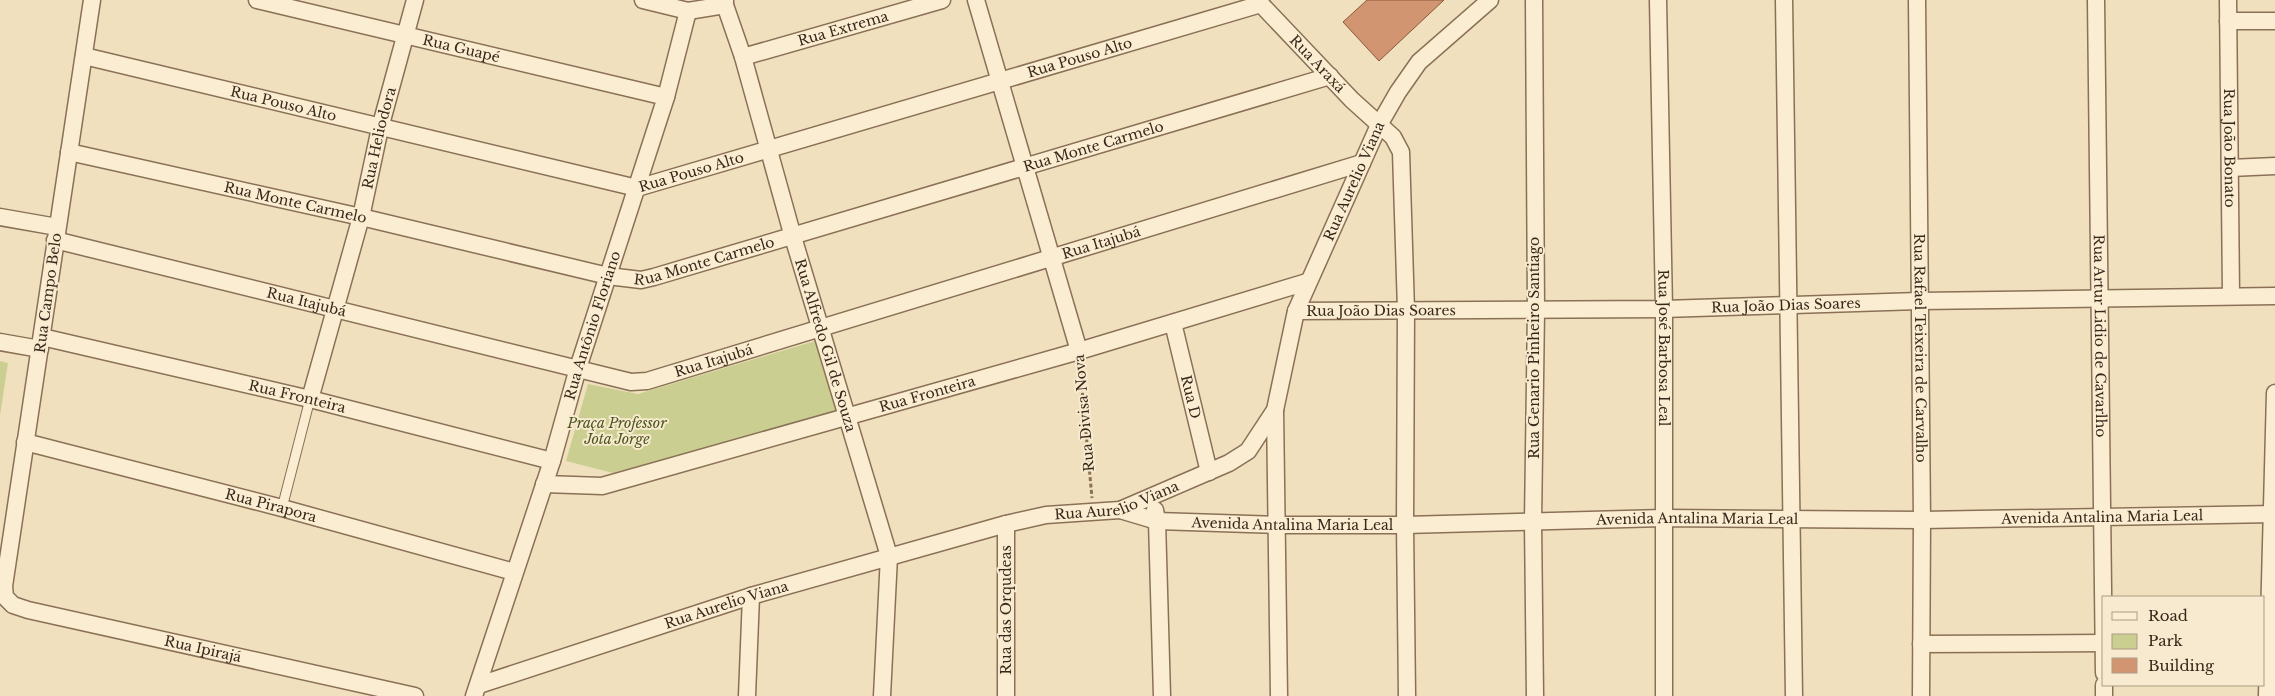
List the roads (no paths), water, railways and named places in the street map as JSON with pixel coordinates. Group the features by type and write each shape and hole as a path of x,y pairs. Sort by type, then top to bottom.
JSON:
{"street":[{"name":"Rua Campo Belo","path":"4,586 92,0"},
{"name":"Rua Guapé","path":"257,0 666,97"},
{"name":"Rua Heliodora","path":"310,399 361,217 380,128 415,0"},
{"path":"643,0 688,11 725,3"},
{"name":"Rua Extrema","path":"743,56 942,0"},
{"name":"Rua Divisa Nova","path":"976,0 1001,79 1079,352"},
{"name":"Rua Aurelio Viana","path":"477,690 751,596 888,556 1046,515 1120,510 1153,498 1209,472 1248,451 1275,410 1296,311 1307,282 1362,163 1383,128 1409,74 1419,62 1490,0"},
{"name":"Rua Genario Pinheiro Santiago","path":"1534,0 1536,310 1533,522 1535,696"},
{"name":"Rua José Barbosa Leal","path":"1658,0 1664,309 1664,696"},
{"path":"1784,0 1794,696"},
{"name":"Rua Rafael Teixeira de Carvalho","path":"1918,0 1922,520 1921,696"},
{"name":"Rua Artur Lidio de Cavarlho","path":"2096,0 2104,596"},
{"name":"Rua João Bonato","path":"2228,0 2231,296"},
{"name":"Rua Pouso Alto","path":"84,56 637,188 1259,2"},
{"name":"Rua Araxá","path":"1259,2 1397,142 1401,152 1406,310 1405,525 1408,696"},
{"name":"Rua Alfredo Gil de Souza","path":"725,3 743,56 793,236 888,556 882,696"},
{"name":"Rua Antônio Floriano","path":"477,690 514,572 552,461 578,368 666,97 688,11"},
{"path":"2228,21 2275,21"},
{"name":"Rua Monte Carmelo","path":"69,152 361,217 608,276 641,280 1026,168 1330,76"},
{"name":"Rua Itajubá","path":"0,217 336,308 631,382 647,381 1362,163"},
{"path":"2230,168 2275,166"},
{"name":"Rua Fronteira","path":"544,484 602,486 1079,352 1307,282"},
{"name":"Rua João Dias Soares","path":"1296,311 1664,309 1919,300 2275,296"},
{"name":"Rua D","path":"1173,323 1209,472"},
{"name":"Rua Fronteira","path":"0,342 41,343 310,399 552,461"},
{"path":"2267,696 2275,393"},
{"path":"1275,410 1278,525 1278,696"},
{"name":"Rua Pirapora","path":"25,442 282,508 514,572"},
{"path":"1153,498 1157,521 1162,696"},
{"name":"Avenida Antalina Maria Leal","path":"1120,510 1157,521 1278,525 1405,525 1663,518 1922,520 2273,514"},
{"name":"Rua das Orqudeas","path":"1006,524 1006,696"},
{"name":"Rua Ipirajá","path":"4,586 5,598 13,605 28,610 415,696"},
{"path":"747,696 751,596"},
{"path":"1921,644 2102,643"}],"lane":[{"name":"Rua Heliodora","path":"282,508 310,399"}],"park label":[{"name":"Praça Professor Jota Jorge","path":"617,432"}]}
